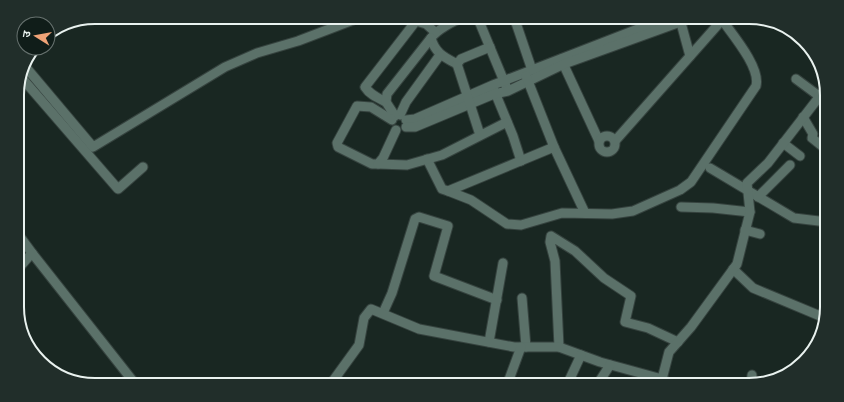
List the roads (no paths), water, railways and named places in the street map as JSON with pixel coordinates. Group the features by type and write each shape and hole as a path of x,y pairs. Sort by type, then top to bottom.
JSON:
{"street":[{"path":"28,70 93,147 225,67 257,53 298,41 343,24"},
{"path":"378,164 383,158 396,130 402,130 400,120 386,102 368,92 365,87 414,24"},
{"path":"426,24 433,35 433,47 440,55 457,64 480,135"},
{"path":"386,102 387,94 433,35 452,24"},
{"path":"483,24 490,47 508,91"},
{"path":"516,24 528,74 554,147 585,213"},
{"path":"590,51 653,24"},
{"path":"507,122 442,155 407,165 372,164 338,147 337,143 358,106 371,107 415,127 471,106 504,81 528,74 590,51 678,24"},
{"path":"681,24 690,56"},
{"path":"563,61 600,141 601,149 608,152 614,148 615,141 717,24"},
{"path":"427,159 442,189 471,200 507,224 527,224 562,212 612,214 633,211 680,190 691,182 756,86 758,79 754,67 724,24"},
{"path":"457,64 461,59 490,47"},
{"path":"400,120 406,102 440,55"},
{"path":"400,120 415,119 467,96 494,90 508,91 528,74"},
{"path":"662,378 669,352 691,327 737,264 750,212 747,183 768,163 819,96 796,80"},
{"path":"25,82 118,189 143,167"},
{"path":"494,90 521,161"},
{"path":"803,117 813,134 812,138 820,145"},
{"path":"600,141 603,137 608,136 615,141"},
{"path":"784,143 800,156"},
{"path":"448,191 554,147"},
{"path":"758,197 790,165"},
{"path":"710,168 794,218 820,221"},
{"path":"681,207 713,208 750,212"},
{"path":"383,313 392,293 415,219 420,217 448,226 434,276 497,300"},
{"path":"745,230 760,234"},
{"path":"560,347 555,261 551,236 575,251 604,278 631,296 625,322 648,328 678,342"},
{"path":"24,242 130,378"},
{"path":"24,262 32,253"},
{"path":"489,342 503,263"},
{"path":"734,269 753,288 819,316"},
{"path":"510,378 524,347 522,298"},
{"path":"335,378 359,345 364,318 371,308 419,329 524,347 560,347 610,365 658,378"},
{"path":"570,378 581,355"},
{"path":"602,378 610,365"}]}
